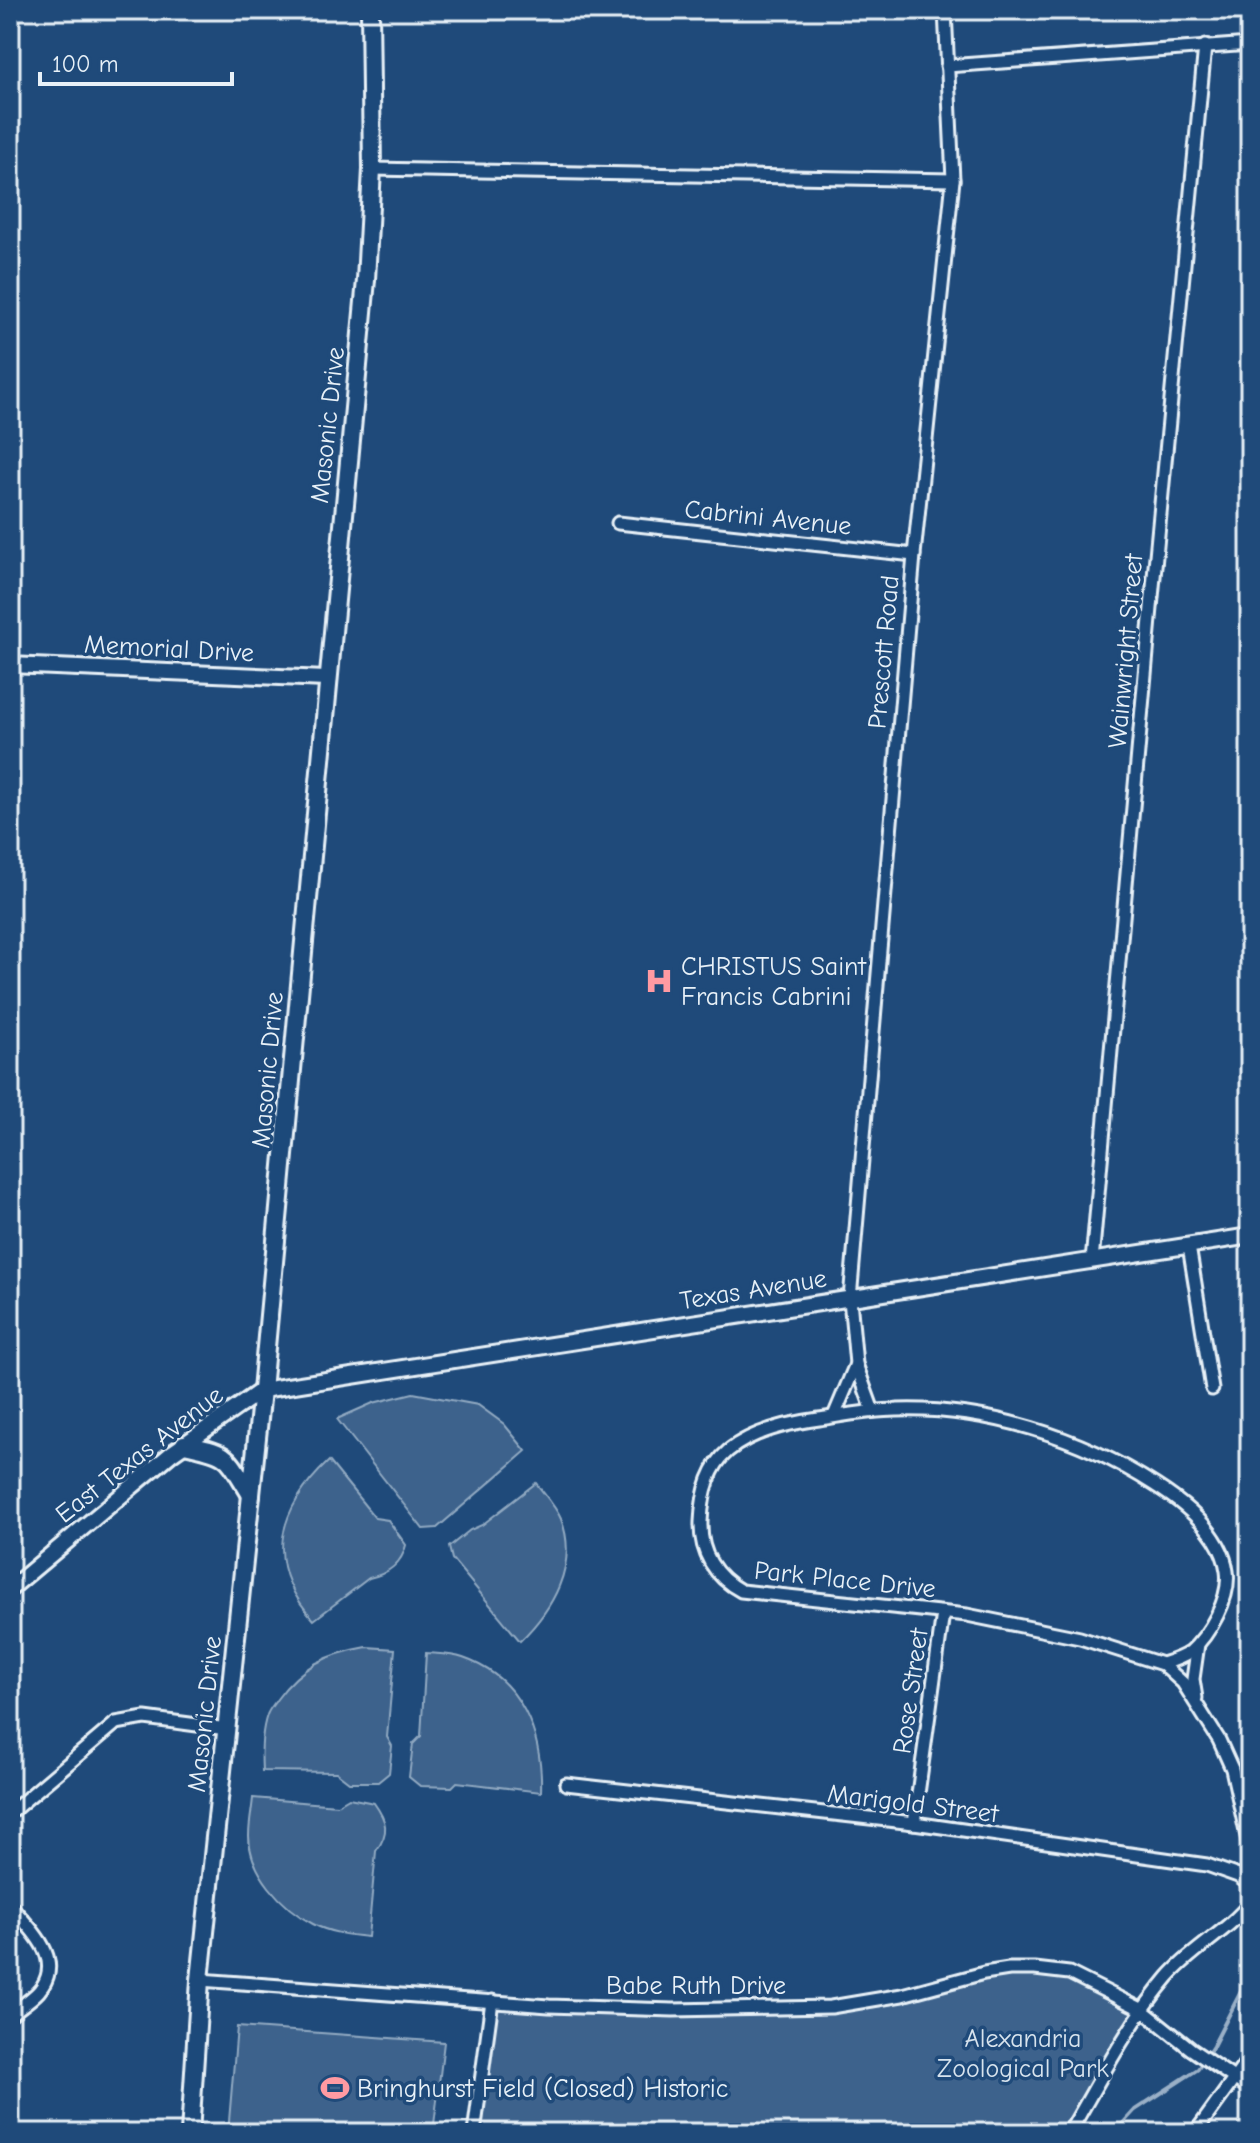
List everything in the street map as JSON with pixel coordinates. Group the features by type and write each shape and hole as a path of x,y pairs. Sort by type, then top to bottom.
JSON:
{"main road":[{"name":"Masonic Drive","path":"190,2133 200,1980 262,1390 326,679 366,280 372,169 370,10"},
{"path":"184,1444 220,1452 228,1458 251,1495"}],"street":[{"name":"Prescott Road","path":"856,1364 850,1299 914,555 953,180 945,10"},
{"path":"947,66 1250,44"},
{"name":"Wainwright Street","path":"1092,1261 1205,46"},
{"path":"372,169 953,180"},
{"name":"Cabrini Avenue","path":"618,523 914,555"},
{"name":"Memorial Drive","path":"10,665 326,679"},
{"name":"Texas Avenue","path":"262,1390 1250,1236"},
{"path":"1189,1246 1212,1389"},
{"path":"856,1364 873,1411"},
{"path":"834,1416 856,1364"},
{"name":"East Texas Avenue","path":"10,1589 184,1444 262,1390"},
{"name":"Park Place Drive","path":"1162,1664 1187,1654 1212,1624 1224,1595 1227,1572 1222,1557 1203,1526 1174,1497 1091,1451 1017,1425 928,1411 873,1411 801,1422 751,1438 728,1451 713,1468 705,1488 701,1531 711,1567 724,1581 741,1591 943,1613 1038,1628 1162,1664 1196,1700 1232,1769 1250,1850"},
{"name":"Rose Street","path":"914,1823 943,1613"},
{"path":"1196,1700 1193,1679 1198,1643"},
{"path":"10,1813 116,1723 145,1718 227,1729"},
{"name":"Marigold Street","path":"566,1784 914,1823 1207,1865 1238,1876 1250,1885"},
{"path":"1069,2133 1141,2009 1169,1976 1215,1938 1250,1903"},
{"path":"10,1905 46,1949 49,1963 48,1974 40,1990 10,2015"},
{"name":"Babe Ruth Drive","path":"200,1980 549,2006 673,2010 831,2007 902,1995 984,1973 1035,1969 1069,1973 1141,2009 1171,2035 1250,2089"},
{"path":"474,2133 492,2001"},
{"path":"1195,2133 1250,2057"}],"green space":[{"path":"413,1393 478,1405 504,1424 526,1451 437,1528 423,1529 337,1419 373,1403"},
{"path":"329,1461 375,1518 388,1520 406,1545 393,1567 369,1578 314,1620 298,1599 288,1578 283,1558 283,1538 288,1518 298,1499"},
{"path":"536,1483 561,1519 567,1553 552,1601 520,1641 452,1559 449,1547"},
{"path":"367,1647 395,1649 387,1737 392,1746 389,1773 378,1782 349,1782 336,1772 262,1771 265,1722 270,1709 286,1688 316,1663 339,1653"},
{"path":"426,1653 459,1657 483,1667 514,1694 533,1730 541,1771 541,1792 457,1782 452,1787 420,1786 409,1777 413,1744 421,1736"},
{"path":"253,1798 337,1805 349,1798 374,1803 382,1815 385,1832 376,1851 368,1937 333,1932 313,1924 290,1909 269,1888 250,1849"},
{"name":"Alexandria Zoological Park","path":"1009,1970 1070,1974 1142,2017 1071,2133 475,2133 493,2002 830,2008"},
{"name":"Bringhurst Field (Closed) Historic","path":"237,2027 444,2042 433,2133 228,2133"}],"waterway":[{"path":"1114,2133 1135,2110 1198,2069 1250,1974"}],"place":[{"name":"CHRISTUS Saint Francis Cabrini","path":"659,981"},
{"name":"Bringhurst Field (Closed) Historic","path":"335,2088"}]}
